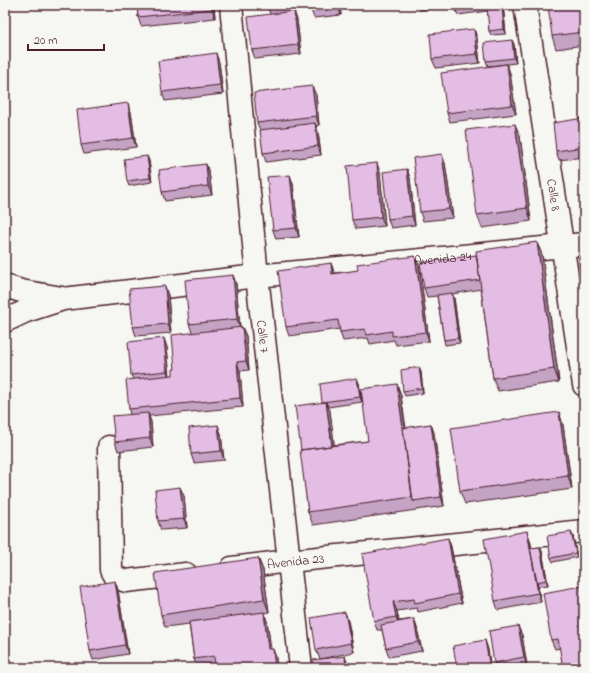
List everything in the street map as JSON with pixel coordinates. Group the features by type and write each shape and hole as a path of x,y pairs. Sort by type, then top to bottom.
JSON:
{"street":[{"name":"Calle 7","path":"231,5 257,276 301,668"},
{"name":"Calle 8","path":"525,5 584,385"},
{"name":"Avenida 24","path":"5,321 26,311 63,298 257,276 584,244"},
{"name":"Avenida 24","path":"5,286 21,291 63,298"},
{"name":"Avenida 23","path":"109,447 111,570 115,577 126,581 289,561 584,531"}],"building":[{"path":"137,5 211,5 212,9 138,17"},
{"path":"310,5 337,5 338,6 311,10"},
{"path":"455,5 502,5 504,29 489,31 487,6 456,10"},
{"path":"548,5 584,5 584,32 552,36"},
{"path":"294,11 298,45 252,50 248,17"},
{"path":"474,29 477,54 432,59 430,34"},
{"path":"512,40 514,58 486,61 484,43"},
{"path":"216,53 220,85 162,92 158,61"},
{"path":"507,64 512,105 447,113 441,73"},
{"path":"312,86 316,116 257,123 254,93"},
{"path":"128,103 133,138 81,145 77,110"},
{"path":"584,118 584,147 556,151 553,123"},
{"path":"315,123 318,146 263,153 260,130"},
{"path":"515,124 527,208 477,215 466,130"},
{"path":"442,154 449,209 420,212 413,158"},
{"path":"147,156 150,178 127,181 124,159"},
{"path":"377,163 381,217 352,220 347,166"},
{"path":"206,164 208,186 162,192 159,170"},
{"path":"407,169 412,216 388,219 383,172"},
{"path":"290,175 296,228 273,230 267,177"},
{"path":"537,242 554,369 493,378 476,251"},
{"path":"476,255 480,280 424,288 420,263"},
{"path":"415,256 426,332 392,336 392,331 367,335 365,329 340,332 338,320 286,327 278,271 331,263 332,274 358,270 357,264"},
{"path":"233,275 237,319 189,324 185,280"},
{"path":"165,286 168,324 133,327 129,289"},
{"path":"452,293 458,338 444,340 437,295"},
{"path":"242,327 246,361 237,362 240,398 129,409 126,380 173,375 173,369 175,369 172,335"},
{"path":"164,338 167,371 131,375 128,342"},
{"path":"419,367 422,388 403,391 401,370"},
{"path":"357,378 360,397 322,402 320,384"},
{"path":"397,384 412,497 308,512 300,450 368,441 361,389"},
{"path":"326,402 332,446 301,450 295,406"},
{"path":"559,412 568,476 460,491 451,428"},
{"path":"148,413 150,438 115,442 112,416"},
{"path":"431,424 441,497 413,501 403,428"},
{"path":"218,425 221,451 191,454 189,428"},
{"path":"180,487 184,519 158,521 155,490"},
{"path":"527,531 538,593 495,601 484,539"},
{"path":"571,532 576,553 551,558 547,536"},
{"path":"448,538 458,594 415,603 414,599 393,602 396,617 374,621 362,554"},
{"path":"540,547 546,580 537,582 530,548"},
{"path":"258,558 264,599 161,615 155,573"},
{"path":"115,581 125,645 90,651 80,587"},
{"path":"581,586 584,604 584,668 563,668 558,639 551,640 543,593"},
{"path":"264,612 268,649 273,649 275,668 215,668 214,656 194,659 189,622"},
{"path":"345,612 351,643 316,650 311,618"},
{"path":"414,619 418,642 386,648 381,625"},
{"path":"518,626 524,657 494,663 489,631"},
{"path":"485,640 490,668 457,668 453,646"},
{"path":"345,656 346,668 313,668 313,660"},
{"path":"451,665 452,668 436,668"}]}
